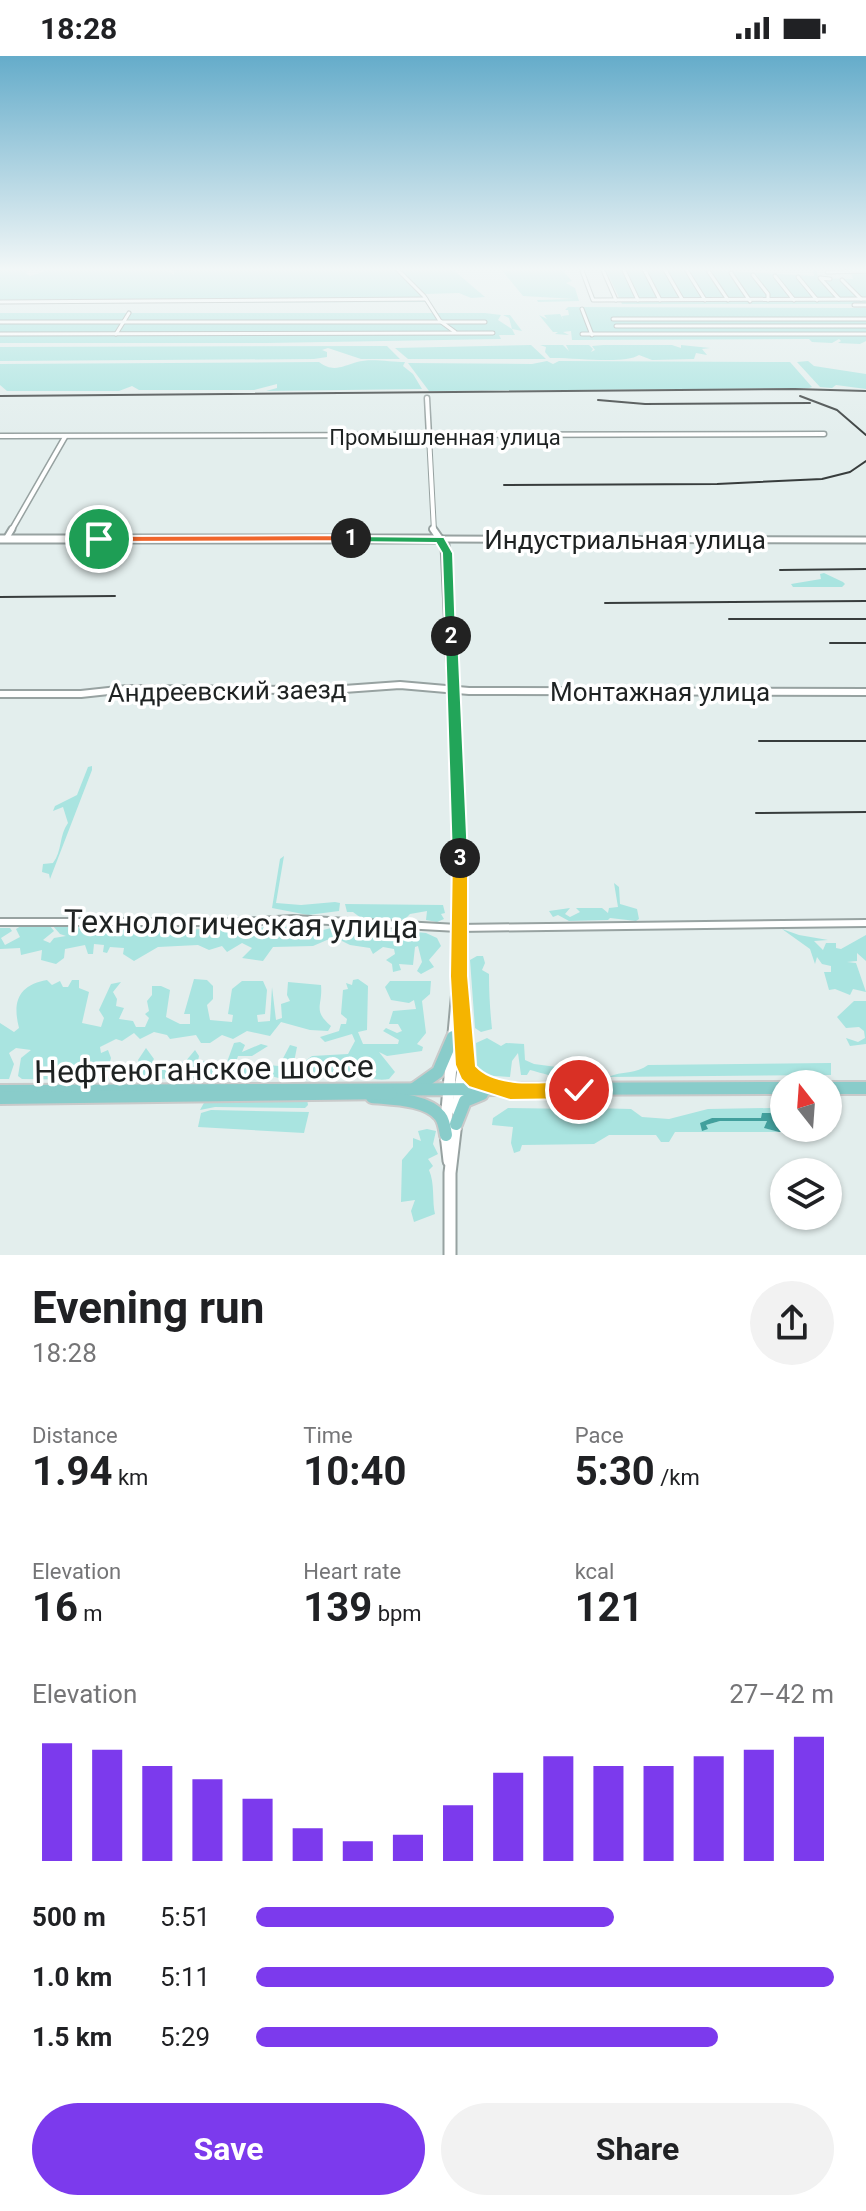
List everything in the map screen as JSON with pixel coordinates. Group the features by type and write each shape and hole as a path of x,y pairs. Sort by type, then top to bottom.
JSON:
{"main road":[{"path":"3,539 424,538 440,539 449,544 460,852 458,928 465,1056 468,1072 476,1080 510,1090"},
{"path":"456,1124 453,1037 460,984"},
{"path":"410,1090 438,1072 453,1037"},
{"path":"446,1135 454,1090 465,1056"},
{"name":"Нефтеюганское шоссе","path":"0,1091 376,1087 410,1090"},
{"name":"Нефтеюганское шоссе","path":"0,1098 347,1095 410,1090 770,1088"},
{"path":"842,1088 866,1088"},
{"path":"450,1173 460,1109 469,1098 510,1090"},
{"path":"347,1095 420,1107 440,1116 446,1135 450,1173 450,1255"}],"street":[{"path":"116,334 122,324"},
{"path":"444,324 456,333"},
{"path":"588,324 592,335"},
{"path":"616,326 866,326"},
{"path":"0,334 493,333"},
{"path":"582,334 866,334"},
{"path":"424,538 433,530 427,398"},
{"name":"Промышленная улица","path":"0,436 824,434"},
{"path":"3,539 66,436"},
{"path":"433,530 440,539"},
{"name":"Индустриальная улица","path":"449,544 866,540"},
{"name":"Андреевский заезд","path":"0,694 81,694 127,689 330,690 397,685 453,689"},
{"name":"Монтажная улица","path":"453,689 866,692"},
{"name":"Технологическая улица","path":"0,922 239,922 293,919 458,928 866,923"}],"shaded area":[{"path":"0,324 504,324 515,335 499,335 501,339 267,343 0,343"},
{"path":"511,324 517,324 522,331 512,329"},
{"path":"546,324 866,324 866,341 860,344 838,343 841,341 839,339 832,343 812,342 809,339 572,340 571,331 563,332 569,335 553,332"},
{"path":"531,345 546,359 408,359 395,348"},
{"path":"540,345 563,345 569,351 566,345 589,345 593,349 591,352 595,350 592,346 603,345 710,348 702,349 707,355 696,353 694,359 652,360 639,355 622,360 597,360 550,358 545,352 546,347"},
{"path":"387,346 400,359 361,359 328,348 322,350 327,352 327,357 314,359 0,361 0,347"},
{"path":"368,360 405,362 403,366 413,374 422,389 266,391 277,388 277,384 254,390 139,390 132,386 119,391 7,391 0,385 0,364 319,362 333,368"},
{"path":"547,361 553,364 559,361 790,362 812,387 809,388 813,388 429,391 408,363 532,364"},
{"path":"808,361 814,366 866,374 866,389 836,385 832,388 820,387 797,362"},
{"path":"824,573 845,584 842,587 793,587 791,584 821,579 820,574"},
{"path":"92,766 50,879 49,874 42,872 43,864 53,863 56,859 68,823 63,807 53,811 55,806 77,795 88,767"},
{"path":"284,856 276,903 301,905 335,902 340,903 339,911 308,915 272,908 280,859"},
{"path":"614,883 619,887 620,904 637,909 639,919 636,921 610,918 569,921 558,915 553,917 549,911 570,908 565,914 570,917 580,912 576,908 602,908 608,913 609,908 618,907"},
{"path":"345,904 443,905 445,913 441,914 444,919 437,922 426,920 427,911 410,914 403,921 361,918 347,912"},
{"path":"343,925 426,933 437,938 441,946 429,960 434,967 421,974 417,971 422,962 418,946 415,947 413,965 399,964 401,970 393,972 392,964 386,960 395,954 394,949 383,947 373,954 370,948 350,945 334,937 313,946 273,947 263,961 242,958 252,948 242,943 227,952 222,946 209,950 198,945 158,947 134,961 123,954 124,948 110,947 107,953 103,952 104,945 94,944 93,954 88,954 85,945 65,949 64,958 56,964 41,960 42,950 21,955 20,948 0,949 0,928 10,928 12,931 1,938 5,945 20,937 16,929 21,926 50,926 54,931 43,940 50,943 54,938 66,936 53,926 157,927 166,930 286,927 315,932"},
{"path":"782,929 828,940 814,941 823,950 826,943 836,943 836,948 841,949 866,935 866,961 857,953 857,961 847,962 856,963 866,992 853,989 850,995 829,990 824,972 831,972 831,966 822,964 817,957 815,964 810,949"},
{"path":"483,956 485,963 482,970 489,974 492,1029 481,1032 475,1028 470,960"},
{"path":"194,979 207,980 213,986 213,999 207,1005 210,1020 232,1022 233,1015 228,1014 232,989 242,981 263,981 267,990 265,1014 257,1015 258,1022 270,1021 272,987 276,1020 282,1018 281,1004 290,1001 288,982 321,985 320,1012 331,1026 328,1031 310,1030 281,1022 270,1036 247,1031 233,1039 222,1035 210,1043 201,1043 196,1035 170,1039 167,1035 154,1032 140,1039 134,1033 122,1041 116,1039 100,1047 101,1053 108,1050 111,1058 109,1065 139,1064 138,1060 146,1048 154,1059 152,1062 185,1062 195,1050 198,1061 227,1062 234,1043 240,1042 245,1045 242,1052 261,1044 268,1046 252,1056 238,1056 236,1062 279,1066 290,1045 297,1047 294,1062 301,1064 312,1056 348,1054 355,1041 352,1034 325,1042 320,1037 339,1031 341,1024 346,1024 347,1019 341,1014 343,990 348,989 346,983 352,985 353,980 358,979 368,986 367,1030 358,1032 363,1044 398,1044 399,1040 383,1031 386,1028 397,1033 402,1031 398,1024 389,1024 393,1011 416,1009 414,1000 409,1003 391,1000 385,987 390,981 431,981 430,994 422,1001 426,1033 417,1044 423,1047 422,1051 387,1056 379,1052 395,1072 385,1080 371,1077 362,1070 355,1071 349,1080 331,1074 308,1080 271,1076 111,1080 100,1077 92,1080 22,1079 18,1076 21,1058 31,1050 16,1048 9,1053 14,1064 9,1079 0,1079 0,1023 14,1032 19,1028 17,1002 24,990 37,982 47,980 52,985 60,981 63,987 68,987 72,980 79,980 79,988 89,992 82,1023 101,1027 104,1018 99,1010 111,984 121,982 113,992 117,999 116,1006 124,1008 119,1019 133,1021 136,1027 145,1027 149,1018 145,1014 149,1011 147,1001 152,995 152,986 170,990 166,1017 180,1024 190,1024 190,1014 184,1014"},
{"path":"854,1001 866,1001 866,1044 850,1046 846,1038 858,1042 865,1038 864,1031 859,1027 846,1028 837,1017"},
{"path":"487,1038 501,1046 506,1043 524,1044 525,1060 534,1064 572,1069 557,1076 530,1070 527,1075 521,1075 518,1053 512,1061 510,1077 481,1075 477,1068 476,1043"},
{"path":"831,1063 831,1070 770,1070 770,1076 608,1077 648,1065"},
{"path":"307,1099 308,1105 305,1108 215,1107 200,1110 205,1101"},
{"path":"508,1108 580,1109 586,1118 592,1108 631,1109 642,1117 669,1119 708,1109 770,1108 770,1113 761,1118 712,1118 706,1125 720,1121 767,1121 765,1128 770,1132 675,1132 669,1142 661,1142 656,1135 609,1135 594,1144 522,1145 520,1151 514,1153 511,1143 513,1127 492,1125 493,1118"},
{"path":"211,1110 309,1112 304,1133 198,1127 201,1113"},
{"path":"762,1113 770,1113 770,1130 764,1128 767,1121 720,1121 706,1125 708,1129 702,1131 700,1123 712,1118 761,1118"},
{"path":"418,1131 436,1131 433,1144 438,1154 428,1159 433,1166 429,1170 435,1214 414,1222 411,1211 415,1200 401,1202 402,1160 413,1147 413,1138 421,1141"}],"railway":[{"path":"0,396 795,389 866,391"},
{"path":"800,396 837,410 866,435"},
{"path":"598,400 645,404 810,403"},
{"path":"504,485 717,484 822,479 850,472 866,461"},
{"path":"780,570 866,569"},
{"path":"0,597 115,596"},
{"path":"605,603 866,601"},
{"path":"729,619 866,619"},
{"path":"830,643 866,643"},
{"path":"759,741 866,741"},
{"path":"756,813 866,812"}],"route":[{"path":"99,539 440,539 448,553 460,884 459,976 465,1065 476,1080 510,1090 579,1090"}]}
